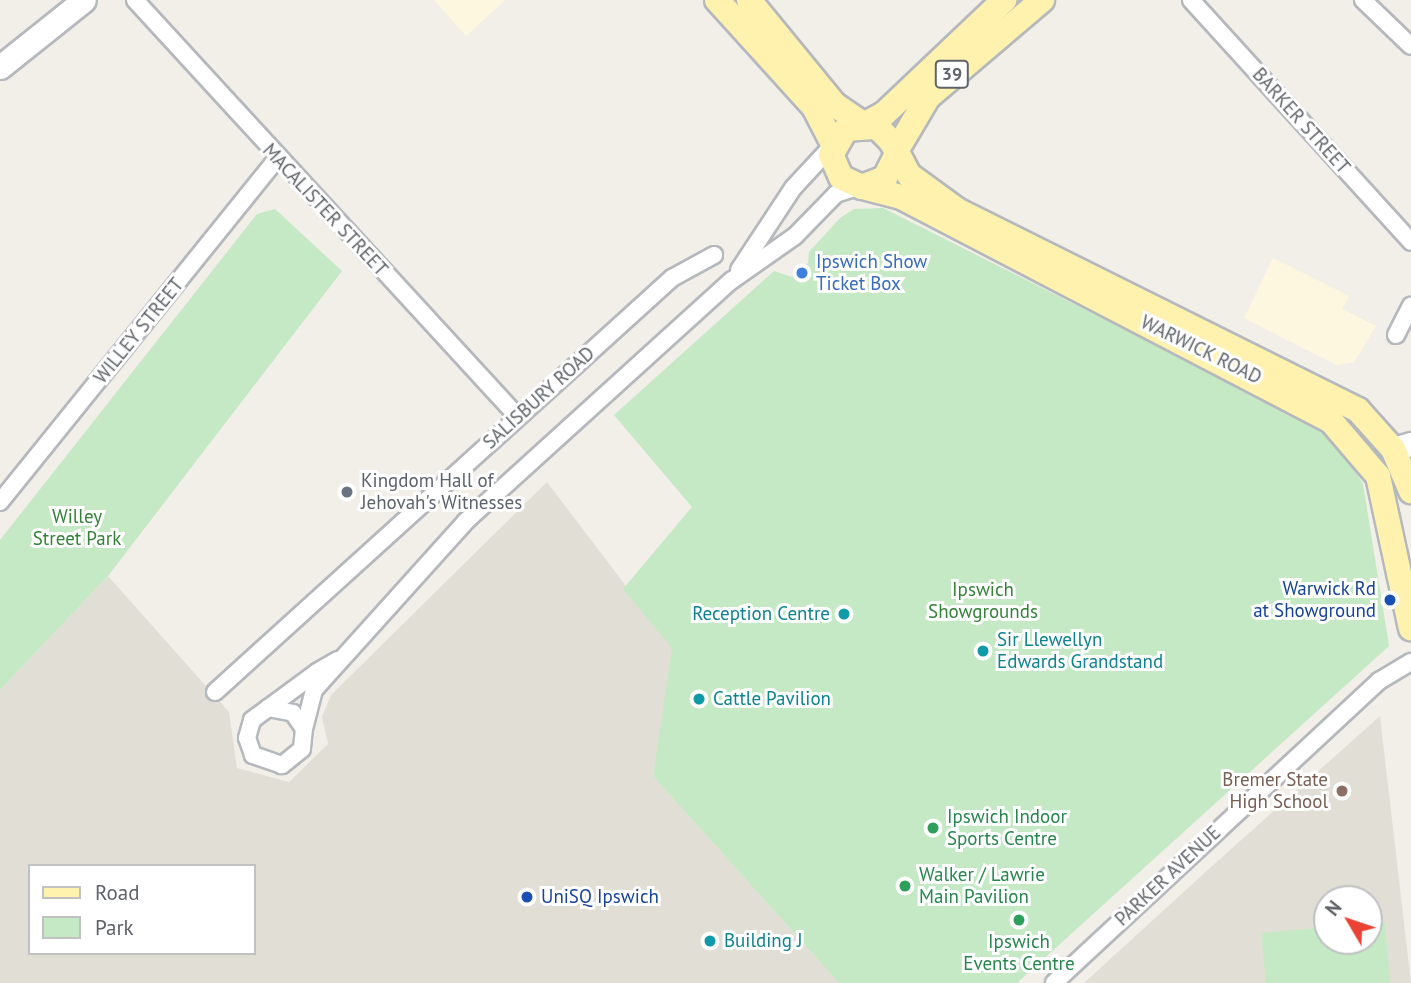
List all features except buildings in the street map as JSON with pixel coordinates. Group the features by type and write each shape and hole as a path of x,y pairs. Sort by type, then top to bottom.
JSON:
{"main road":[{"path":"38,32 63,0"},
{"path":"0,67 38,32 84,0"},
{"path":"717,0 814,107 832,145 836,171 860,187 885,178 897,152 883,132 864,124 835,105 749,0"},
{"name":"39","path":"864,124 884,114 1004,0"},
{"name":"39","path":"897,152 928,97 1042,0"},
{"path":"832,145 845,129 864,124"},
{"name":"WARWICK ROAD","path":"897,152 915,181 957,210 1337,397 1405,456 1411,491"},
{"name":"WARWICK ROAD","path":"860,187 901,197 1308,404 1373,467"},
{"path":"1405,456 1373,467 1411,628"}],"street":[{"name":"MACALISTER STREET","path":"135,0 277,159 517,416"},
{"name":"BARKER STREET","path":"1191,0 1411,242"},
{"path":"1363,0 1411,46"},
{"path":"731,281 788,199 832,145"},
{"name":"WILLEY STREET","path":"0,502 277,159"},
{"path":"346,655 268,708 248,729 249,747 260,761 275,765 294,759 304,729 310,696 466,521 731,281 801,230 832,197 860,187"},
{"path":"788,199 801,230"},
{"name":"SALISBURY ROAD","path":"215,692 672,278 714,255"},
{"path":"1396,335 1411,306"},
{"name":"PARKER AVENUE","path":"1054,983 1379,681 1411,662"},
{"path":"268,708 293,713 304,729"}],"shaded area":[{"path":"434,0 505,0 466,36"},
{"path":"1273,258 1349,296 1342,309 1376,326 1354,362 1337,365 1244,318"},
{"path":"547,482 673,648 653,776 839,983 0,983 0,690 108,576 229,712 237,768 289,782 328,744 322,717 331,695"},
{"name":"Bremer State High School","path":"1380,716 1411,983 1084,983 1211,867"}],"green space":[{"name":"Ipswich Showgrounds","path":"883,208 1303,419 1341,448 1363,484 1389,646 1017,983 839,983 653,776 672,648 623,589 692,507 614,415 774,271 792,277 808,263 809,252 840,218 854,209"},
{"name":"Willey Street Park","path":"275,209 342,271 108,576 0,690 0,540 257,214"},
{"path":"1383,922 1390,983 1266,983 1261,933 1313,928 1313,955 1383,955"}],"place":[{"name":"Ipswich Show Ticket Box","path":"802,273"},
{"name":"Kingdom Hall of Jehovah's Witnesses","path":"347,492"},
{"name":"Warwick Rd at Showground","path":"1390,600"},
{"name":"Reception Centre","path":"844,614"},
{"name":"Sir Llewellyn Edwards Grandstand","path":"983,651"},
{"name":"Cattle Pavilion","path":"699,699"},
{"name":"Bremer State High School","path":"1342,791"},
{"name":"Ipswich Indoor Sports Centre","path":"933,828"},
{"name":"Walker / Lawrie Main Pavilion","path":"905,886"},
{"name":"UniSQ Ipswich","path":"527,897"},
{"name":"Ipswich Events Centre","path":"1019,920"},
{"name":"Building J","path":"710,941"}]}
